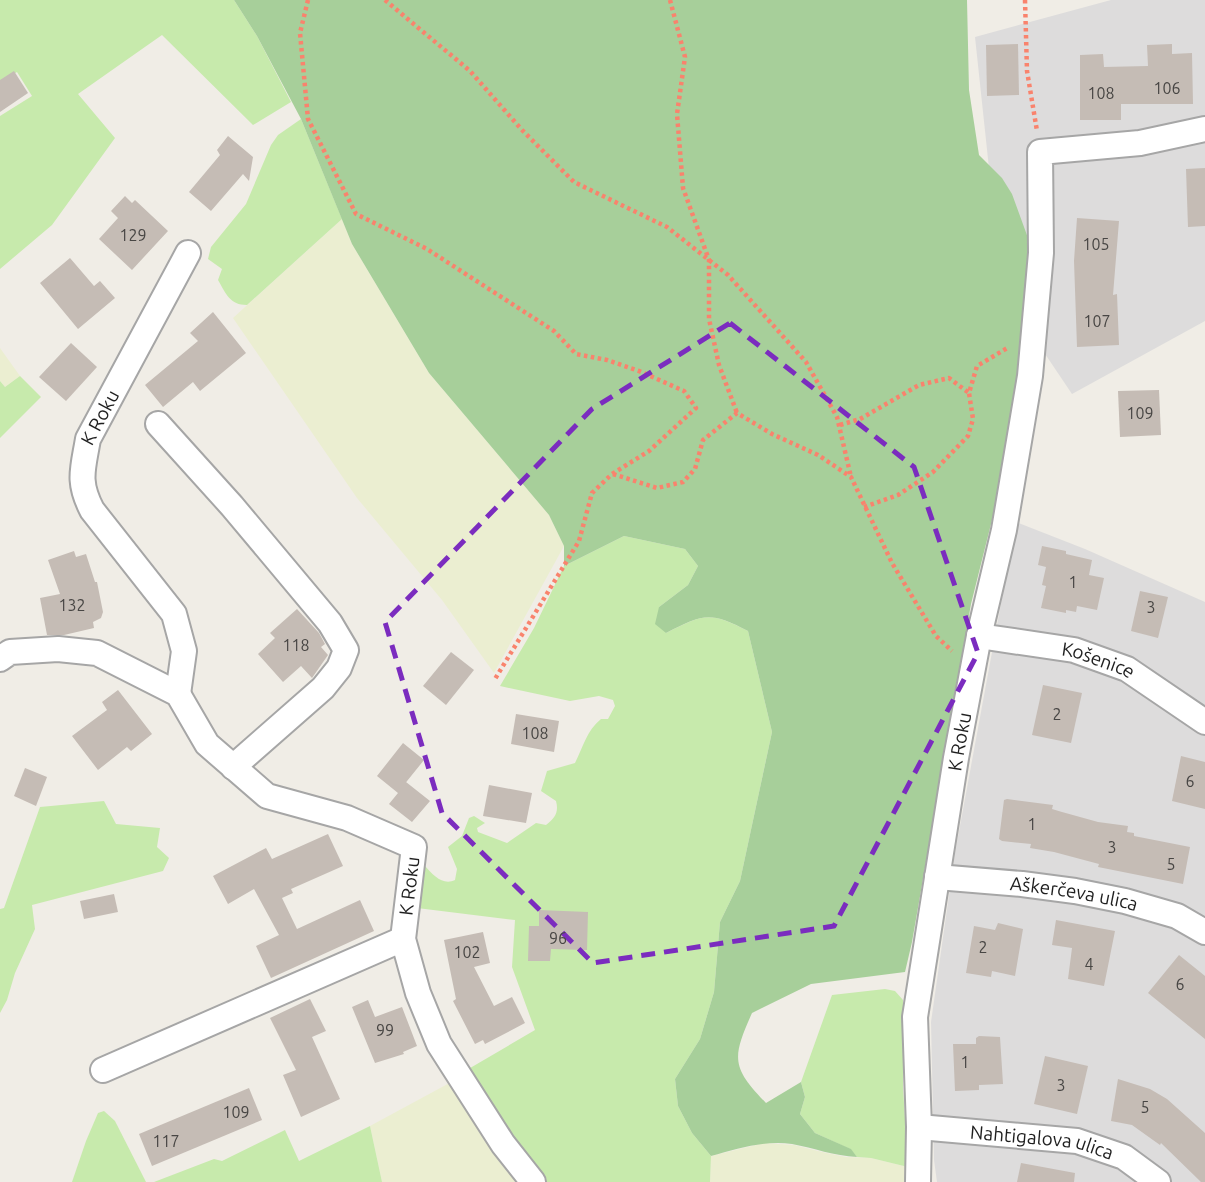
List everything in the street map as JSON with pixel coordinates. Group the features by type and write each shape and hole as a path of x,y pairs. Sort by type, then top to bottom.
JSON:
{"street":[{"path":"1040,152 1140,143 1205,129"},
{"name":"K Roku","path":"918,1182 915,1017 979,636 1004,530 1030,376 1041,253 1040,152"},
{"name":"K Roku","path":"188,253 88,439 82,472 82,491 92,510 174,614 184,651 178,694 207,744 267,796 347,818 414,847 403,939 418,993 439,1044 503,1144 533,1182"},
{"path":"158,424 232,506 330,623 346,650 339,668 323,688 233,767"},
{"name":"Košenice","path":"979,636 1074,650 1127,669 1205,722"},
{"path":"0,659 10,652 58,649 97,653 178,694"},
{"name":"Aškerčeva ulica","path":"937,877 1023,884 1125,901 1177,916 1205,932"},
{"path":"103,1070 403,939"},
{"name":"Nahtigalova ulica","path":"919,1127 1077,1141 1124,1157 1158,1182"}],"path":[{"path":"308,0 300,33 308,119 356,214 427,249 554,331 576,354 607,360 684,391 696,408 649,451 612,474 592,493 579,541 495,679"},
{"path":"385,0 470,71 522,130 574,182 667,227 728,275 806,362 838,417 851,477 892,564 936,636 956,655"},
{"path":"670,0 685,57 677,114 683,188 709,260 709,319 719,365 737,413 772,434 818,455 851,477"},
{"path":"1025,0 1027,71 1040,152"},
{"path":"864,507 898,495 950,456 968,436 973,419 969,393 977,366 996,353 1018,344"},
{"path":"839,425 860,419 919,385 949,378 969,393"},
{"path":"612,474 657,488 683,482 695,469 703,440 737,413"}],"highlighted area":[{"path":"730,323 914,467 978,653 834,926 593,963 442,813 385,622 592,409"}],"shaded area":[{"path":"1111,0 1205,0 1205,321 1072,394 1002,290 975,37"},
{"path":"1016,522 1205,602 1205,1182 937,1182 934,1160 931,1022 955,853"}],"green space":[{"path":"0,0 234,0 257,36 291,102 253,125 162,35 78,94 115,138 52,225 0,269 0,116 32,96 17,72 0,83"},
{"path":"234,0 967,0 969,90 979,155 1002,178 1012,194 1028,238 1027,312 1014,407 995,508 971,604 912,942 905,972 811,984 752,1013 738,1052 741,1071 766,1103 801,1082 805,1097 800,1114 815,1133 851,1149 857,1157 782,1143 751,1146 711,1156 692,1133 678,1106 675,1079 700,1039 714,992 720,922 740,881 772,732 748,631 724,620 707,617 666,633 655,624 659,607 688,585 698,566 685,549 624,536 564,566 564,546 549,515 429,373 352,244 301,119 257,36"},
{"path":"301,119 342,219 247,305 236,303 229,298 218,280 222,269 208,259 211,247 246,204 271,145 278,135"},
{"path":"342,219 352,244 429,373 549,515 564,546 494,673 442,600 357,498 233,318"},
{"path":"0,348 20,376 5,387 0,381"},
{"path":"20,376 41,397 0,438 0,381 5,387"},
{"path":"624,536 685,549 698,566 688,585 659,607 666,633 707,617 724,620 748,631 772,732 740,881 720,922 714,992 700,1039 675,1079 678,1106 692,1133 711,1156 710,1182 547,1182 531,1170 465,1071 535,1030 512,967 515,920 417,908 417,895 425,866 442,881 455,880 457,869 448,847 462,836 469,818 474,816 485,823 477,828 478,832 507,843 536,823 546,825 556,814 556,801 541,791 547,771 575,763 592,728 601,719 608,719 615,706 613,700 599,696 570,701 500,686 534,628 564,566"},
{"path":"104,801 116,824 160,828 157,847 169,858 163,871 32,905 35,929 0,1013 0,909 4,908 40,807"},
{"path":"885,989 895,991 903,1000 903,1087 908,1167 857,1157 850,1149 815,1133 800,1114 805,1097 801,1082 832,995"},
{"path":"455,1080 525,1182 382,1182 370,1126"},
{"path":"104,1111 115,1121 146,1182 72,1182 98,1113"},
{"path":"370,1126 382,1182 154,1182 214,1159 222,1161 285,1130 299,1161"},
{"path":"764,1143 794,1145 908,1167 909,1182 710,1182 711,1156"}],"building":[{"path":"1018,44 1019,95 987,96 986,45"},
{"path":"1172,44 1172,54 1192,53 1193,104 1121,104 1121,120 1080,120 1080,55 1103,54 1104,67 1148,66 1147,45"},
{"path":"14,71 28,93 0,112 0,80"},
{"path":"228,136 253,157 249,181 243,174 211,211 189,192 220,155 217,150"},
{"path":"1205,168 1205,226 1188,227 1186,169"},
{"path":"125,196 132,203 135,200 168,231 132,270 99,239 118,218 111,211"},
{"path":"1077,218 1119,221 1113,295 1117,294 1119,345 1077,347 1074,261"},
{"path":"70,258 94,286 100,281 115,298 78,329 40,283"},
{"path":"213,312 246,353 200,391 193,382 163,407 145,385 198,341 190,333"},
{"path":"71,343 97,367 66,401 39,377"},
{"path":"1159,390 1161,435 1120,437 1118,391"},
{"path":"1042,546 1092,560 1089,575 1104,578 1097,610 1077,606 1076,612 1066,610 1066,613 1041,608 1046,586 1042,585 1046,567 1038,565"},
{"path":"74,551 76,557 86,554 97,582 103,612 101,618 93,622 94,628 64,635 47,635 40,598 60,594 48,560"},
{"path":"1140,591 1168,597 1158,638 1131,631"},
{"path":"297,609 319,633 325,644 321,647 328,655 312,678 301,666 283,682 258,654 275,638 270,633"},
{"path":"451,652 474,670 446,705 423,686"},
{"path":"1043,685 1082,693 1071,743 1032,735"},
{"path":"118,690 152,734 131,751 127,747 98,770 72,736 107,710 102,702"},
{"path":"516,714 559,721 554,752 511,744"},
{"path":"403,743 424,760 406,782 430,801 412,822 389,804 398,793 377,776"},
{"path":"1181,756 1205,762 1205,809 1172,801"},
{"path":"25,768 47,777 36,806 14,796"},
{"path":"489,785 532,793 526,823 483,816"},
{"path":"1004,800 1053,805 1052,809 1062,812 1098,822 1128,826 1127,832 1134,833 1134,836 1190,847 1183,884 1098,867 1099,864 1030,848 1031,844 1002,841 999,839"},
{"path":"328,834 343,866 291,889 293,893 282,898 297,929 360,900 374,931 271,978 256,946 279,935 254,889 228,904 213,876 266,848 272,859"},
{"path":"114,894 118,912 84,919 80,901"},
{"path":"539,910 588,912 587,950 551,949 550,961 528,961 529,926 539,926"},
{"path":"1056,920 1115,931 1104,986 1068,979 1072,948 1052,945"},
{"path":"998,923 1023,929 1015,976 992,971 991,977 966,973 974,926 995,930"},
{"path":"483,932 490,963 474,967 494,1006 512,997 525,1023 485,1044 483,1040 475,1044 453,1001 456,999 444,940"},
{"path":"1179,955 1205,976 1205,1039 1148,993"},
{"path":"310,999 326,1031 312,1037 340,1099 301,1117 283,1075 296,1070 270,1018"},
{"path":"368,1000 375,1017 402,1007 417,1046 403,1052 404,1054 375,1063 352,1007"},
{"path":"1000,1037 1003,1084 979,1085 979,1090 955,1091 953,1044 976,1044 976,1038"},
{"path":"1045,1056 1088,1066 1077,1114 1034,1104"},
{"path":"1118,1079 1150,1089 1167,1099 1205,1133 1205,1182 1201,1182 1161,1143 1160,1145 1132,1125 1111,1121"},
{"path":"249,1088 262,1120 152,1166 139,1134"},
{"path":"1021,1163 1075,1173 1074,1182 1017,1182"}]}
